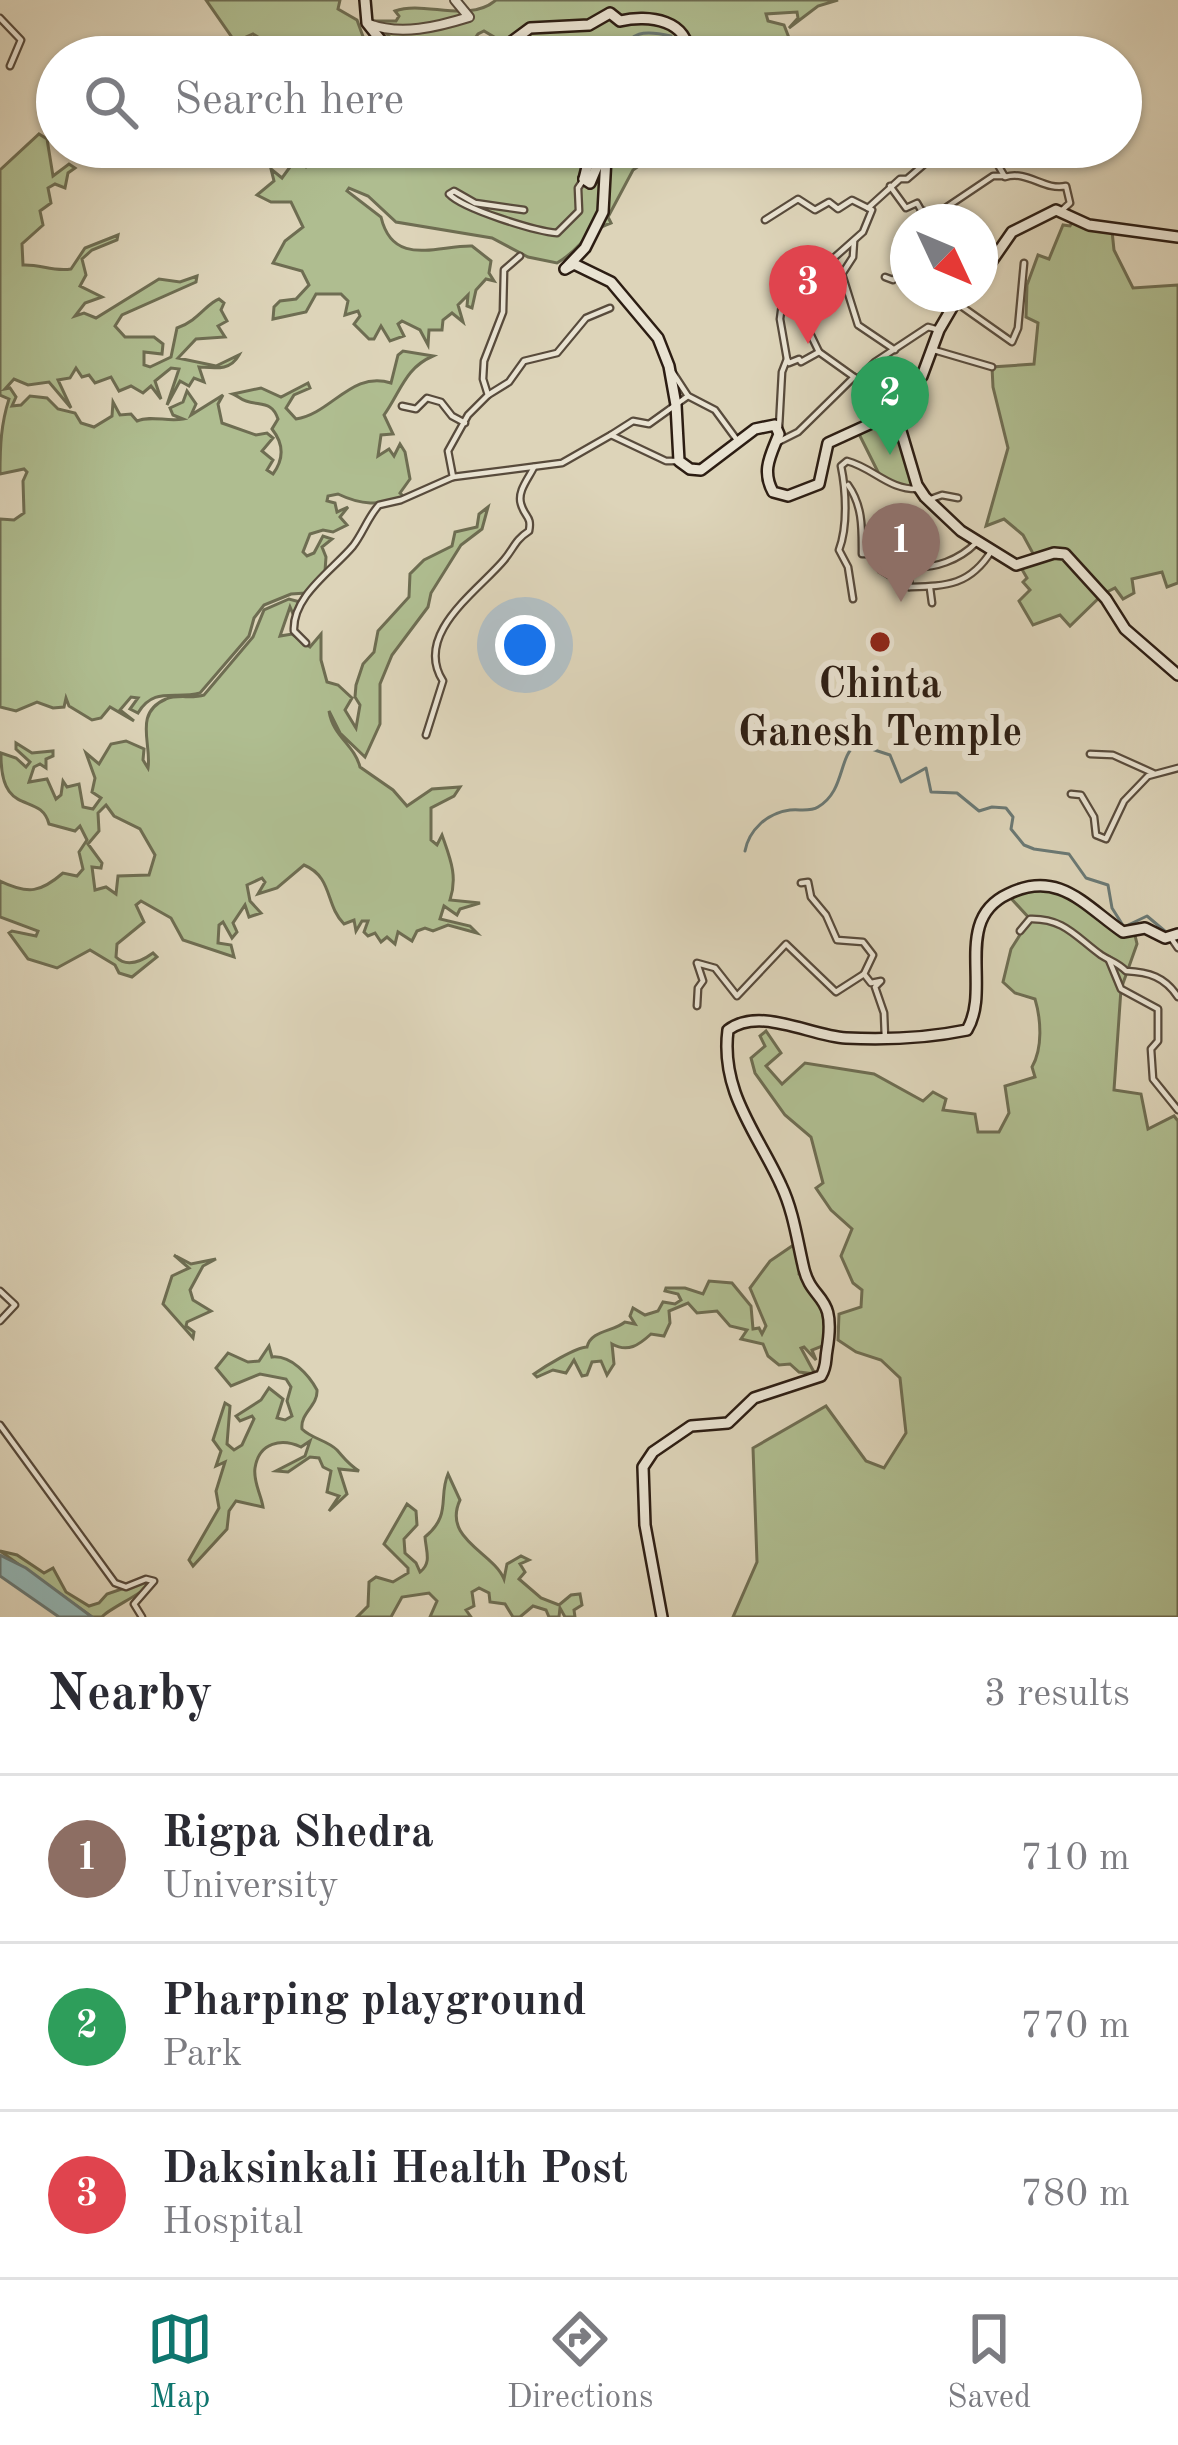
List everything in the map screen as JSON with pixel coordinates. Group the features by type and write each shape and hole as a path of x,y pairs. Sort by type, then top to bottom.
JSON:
{"main road":[{"path":"365,0 367,23 378,36"},
{"path":"519,36 530,28 589,26 610,13 622,21 646,17 667,21 681,36"},
{"path":"587,168 584,179 590,183 597,168"},
{"path":"605,168 603,212 584,249 565,269 574,264 611,282 658,338 676,405 679,461 689,469 701,470 755,429 779,427 766,476 777,496 819,484 828,442 895,411 922,376 949,312"},
{"path":"998,252 1012,232 1046,213 1060,212 1089,225 1178,237"},
{"path":"895,411 920,489 928,500 977,542 1020,566 1048,554 1065,554 1106,598 1125,629 1178,675"},
{"path":"662,1617 642,1503 646,1458 692,1426 728,1424 754,1398 821,1376 826,1371 831,1333 829,1309 803,1265 785,1192 742,1116 727,1057 728,1030 737,1024 771,1022 829,1037 885,1038 968,1030 981,919 996,901 1040,884 1055,886 1099,912 1120,931 1145,928 1176,940"}],"street":[{"path":"367,23 391,32 469,17 455,0"},
{"path":"0,18 21,40 10,66"},
{"path":"868,208 890,186 920,168"},
{"path":"1000,168 1005,176"},
{"path":"951,204 993,176 1017,174 1053,189 1066,186 1070,203 1060,212"},
{"path":"524,210 475,203 454,191 449,194 477,211 505,217 534,231 557,233 579,212 578,188 584,179"},
{"path":"890,186 903,204"},
{"path":"765,220 798,199 815,210 829,202 838,209 852,200 872,210 863,232 782,304 787,359 779,427"},
{"path":"854,241 853,257 842,274 858,325 895,350"},
{"path":"488,395 484,361 503,312 504,270 520,256"},
{"path":"974,312 1012,342 1018,328 1024,263"},
{"path":"885,277 890,277"},
{"path":"453,477 448,451 488,395 509,382 531,356 557,353 586,318 610,308"},
{"path":"806,326 819,352 895,411"},
{"path":"776,442 798,432 855,379 928,327 939,330"},
{"path":"933,350 992,367"},
{"path":"787,359 801,362 819,352"},
{"path":"668,366 688,397 715,410 737,440"},
{"path":"306,643 294,631 297,610 330,565 350,550 374,510 453,477 568,460 633,422 649,424 688,397"},
{"path":"402,406 416,409 427,398 436,399 465,423"},
{"path":"611,435 666,461 679,461"},
{"path":"920,489 891,486 850,461 841,466 860,513 862,554 868,554 898,584 930,588 963,580 983,565 992,550"},
{"path":"426,735 443,681 434,660 440,636 470,592 507,557 516,539 530,531 531,518 521,498 534,467"},
{"path":"848,484 839,550 853,599"},
{"path":"928,500 942,495 958,498"},
{"path":"909,587 910,567 961,558 977,542"},
{"path":"930,588 932,603"},
{"path":"1090,754 1113,755 1153,773"},
{"path":"1071,794 1081,795 1094,817 1096,835 1106,839 1124,801 1153,773 1178,768"},
{"path":"697,1006 703,981 697,963 715,968 736,996 785,944 836,992 864,974 874,958 868,946 852,938 837,940 812,897 812,888 808,882 801,883"},
{"path":"1019,931 1030,919 1051,920 1075,931 1126,970 1164,980 1178,997"},
{"path":"1109,960 1121,989 1158,1009 1158,1041 1151,1053 1153,1078 1178,1110"},
{"path":"864,974 871,983 881,981 875,987 884,1013 885,1038"},
{"path":"0,1291 15,1305 0,1321"},
{"path":"0,1425 115,1583 126,1587 146,1579 154,1581 134,1604 142,1617"}],"green space":[{"path":"206,0 340,0 338,9 357,20 363,36 253,34 231,36"},
{"path":"496,0 838,0 818,6 789,28 797,12 766,14 768,21 784,25 788,36 492,36 484,31 477,36 389,36 373,21 396,21 395,11 407,8 459,11"},
{"path":"36,137 36,168 52,168 53,176 64,168 75,168 68,173 65,188 55,184 48,188 51,203 40,211 43,225 22,244 23,265 71,269 85,248 118,235 117,240 82,259 86,275 80,286 102,297 85,303 75,316 84,313 96,318 159,279 180,282 197,276 196,282 122,315 115,326 125,337 154,337 163,344 162,354 144,352 144,365 150,367 171,357 177,328 219,299 227,321 218,326 225,337 196,339 178,358 216,366 239,355 227,366 199,367 204,382 194,378 189,386 180,381 167,405 179,369 171,368 155,381 161,399 151,386 143,393 131,386 119,391 111,377 95,383 76,368 70,378 58,380 71,408 49,382 28,385 14,379 5,389 10,388 16,397 12,406 30,396 47,398 94,427 112,416 113,402 120,415 131,414 137,421 177,420 183,419 170,408 183,402 187,391 196,404 191,415 223,395 218,404 222,423 273,438 262,451 273,460 267,470 273,474 281,452 272,429 276,413 233,394 261,388 281,397 308,383 310,388 294,395 286,408 296,419 365,382 391,383 403,351 433,356 410,374 384,415 393,434 381,435 378,456 389,449 394,456 400,444 410,479 400,493 404,497 370,503 338,494 328,496 337,512 348,507 340,517 347,525 310,534 303,552 307,556 314,553 323,536 332,539 322,547 325,571 306,593 264,605 249,636 200,693 151,699 138,713 130,709 138,698 131,697 120,710 134,721 110,707 101,718 92,720 69,706 66,698 64,707 37,702 16,711 0,707 0,519 14,520 24,513 27,472 0,474 9,399 0,395 0,170"},
{"path":"289,168 636,168 608,217 611,223 557,263 528,257 492,238 396,222 368,196 349,188 381,217 396,243 418,250 472,246 491,261 489,273 494,281 486,279 476,290 472,308 467,306 468,295 458,305 463,322 452,313 443,320 442,330 429,330 428,345 420,330 402,321 398,324 404,336 390,341 381,326 374,339 369,339 354,324 358,311 345,315 348,301 341,294 316,294 306,312 273,319 280,301 296,299 309,285 302,271 273,263 285,241 303,227 291,202 271,202 257,195 274,181 271,169 282,178"},
{"path":"1074,220 1112,231 1114,250 1133,288 1178,285 1178,583 1167,587 1162,572 1132,579 1134,593 1123,599 1115,588 1103,594 1070,626 1060,615 1033,625 1019,601 1030,590 1020,566 1036,559 1023,535 1004,519 986,526 1008,448 992,367 1034,364 1038,323 1026,317 1027,285 1038,255 1049,259 1063,225 1070,226"},
{"path":"897,417 917,485 909,490 881,478 858,432"},
{"path":"488,507 482,529 461,545 431,593 428,607 392,655 380,684 380,724 365,757 340,733 329,711 335,727 360,767 407,806 432,789 460,787 454,796 431,808 431,840 437,845 442,835 448,851 453,875 450,900 480,903 460,909 457,915 444,906 440,919 470,926 477,933 448,925 417,931 412,941 398,932 395,944 387,937 381,942 375,933 368,936 364,932 368,921 362,921 356,931 354,920 344,924 320,877 304,865 277,888 258,894 265,882 262,878 247,885 250,901 261,913 249,917 245,905 233,923 237,932 232,938 223,922 219,925 218,943 231,945 234,957 183,940 171,918 141,901 136,905 144,922 117,944 116,957 130,963 153,953 157,957 132,977 119,973 115,965 90,950 57,968 28,959 9,933 36,936 38,931 0,917 0,881 34,889 63,873 77,876 83,869 79,852 87,840 80,826 75,831 49,824 38,808 13,796 2,774 1,753 26,767 30,762 16,743 32,753 53,751 46,768 34,767 29,782 47,779 56,799 63,781 67,787 79,784 83,807 93,809 101,798 92,792 95,778 86,753 99,764 111,744 126,741 144,749 148,768 150,712 170,698 204,695 253,637 264,610 289,599 300,602 293,614 290,607 280,636 292,634 310,647 321,634 327,682 352,698 345,710 356,728 360,705 356,685 363,664 374,652 378,631 409,597 410,574 424,560 452,546 455,532 477,527 479,514","holes":["106,805 114,816 140,829 155,855 149,875 118,876 116,894 106,887 95,890 92,867 101,868 102,863 88,844 99,831 98,813"]},
{"path":"1047,884 1116,928 1134,931 1137,944 1121,989 1114,1090 1141,1094 1148,1129 1174,1116 1178,1121 1178,1617 733,1617 757,1562 753,1448 826,1406 866,1461 884,1468 906,1433 900,1378 881,1360 838,1340 839,1314 861,1307 862,1290 853,1283 841,1256 852,1229 816,1188 823,1183 811,1137 785,1115 755,1073 751,1058 765,1046 760,1036 766,1031 781,1053 766,1066 782,1084 805,1063 874,1074 923,1101 933,1092 946,1099 943,1110 975,1114 978,1132 999,1132 1009,1113 1005,1086 1035,1077 1032,1067 1040,1033 1035,999 1015,993 1003,982 1011,949 1030,919 1007,894"},
{"path":"795,1244 800,1253 799,1274 818,1296 823,1315 825,1345 812,1350 816,1360 801,1348 815,1374 799,1372 790,1364 779,1365 763,1344 741,1339 747,1330 730,1326 717,1311 697,1313 688,1303 669,1311 664,1336 651,1334 628,1348 612,1344 614,1364 607,1375 601,1361 592,1362 582,1376 574,1360 566,1373 534,1374 587,1347 598,1334 625,1322 635,1324 630,1316 633,1308 645,1315 658,1311 663,1302 681,1300 666,1288 703,1294 709,1281 732,1283 751,1306 753,1329 759,1328 762,1334 766,1326 750,1288 770,1261"},
{"path":"174,1255 191,1264 216,1259 203,1266 190,1290 193,1300 211,1311 187,1322 193,1338 163,1304 172,1276 189,1268"},
{"path":"269,1346 272,1357 292,1363 317,1390 302,1429 333,1447 359,1471 339,1469 347,1494 329,1511 339,1496 327,1492 331,1471 319,1458 310,1457 288,1472 276,1471 305,1456 310,1441 301,1447 279,1443 266,1448 257,1459 255,1473 263,1507 236,1501 229,1511 227,1529 193,1566 189,1560 219,1508 216,1491 225,1462 216,1466 221,1451 213,1440 225,1403 230,1406 227,1444 234,1450 242,1445 254,1419 240,1421 236,1416 261,1400 269,1388 283,1399 277,1418 292,1416 287,1401 291,1387 286,1379 260,1374 231,1386 216,1368 228,1353 248,1362 259,1361"},
{"path":"448,1474 460,1500 456,1513 463,1535 504,1579 507,1564 521,1556 529,1560 520,1564 525,1572 519,1579 541,1598 559,1605 580,1594 582,1605 574,1610 575,1617 565,1617 560,1608 559,1617 549,1617 546,1610 533,1606 513,1617 505,1604 490,1602 489,1593 479,1588 472,1592 474,1606 466,1610 471,1617 430,1617 437,1601 429,1593 402,1597 391,1617 357,1617 368,1606 369,1582 376,1577 393,1582 408,1573 384,1544 407,1504 416,1511 417,1525 404,1539 405,1553 420,1572 426,1565 425,1537 442,1513"},
{"path":"0,1551 17,1555 44,1573 53,1568 66,1592 89,1606 107,1594 151,1580 150,1585 102,1617 92,1617"}],"water":[{"path":"0,1555 26,1568 92,1617 59,1617 0,1576"}],"waterway":[{"path":"635,36 671,36"},
{"path":"745,851 750,836 767,819 790,810 815,809 827,800 856,744 890,755 901,782 926,768 931,792 957,793 979,811 1006,808 1013,817 1011,829 1024,845 1069,854 1086,878 1108,885 1112,908 1124,927 1147,916 1166,932"}],"place":[{"name":"Daksinkali Health Post","path":"808,344"},
{"name":"Pharping playground","path":"890,455"},
{"name":"Rigpa Shedra","path":"901,602"},
{"name":"Chinta Ganesh Temple","path":"880,642"}]}
